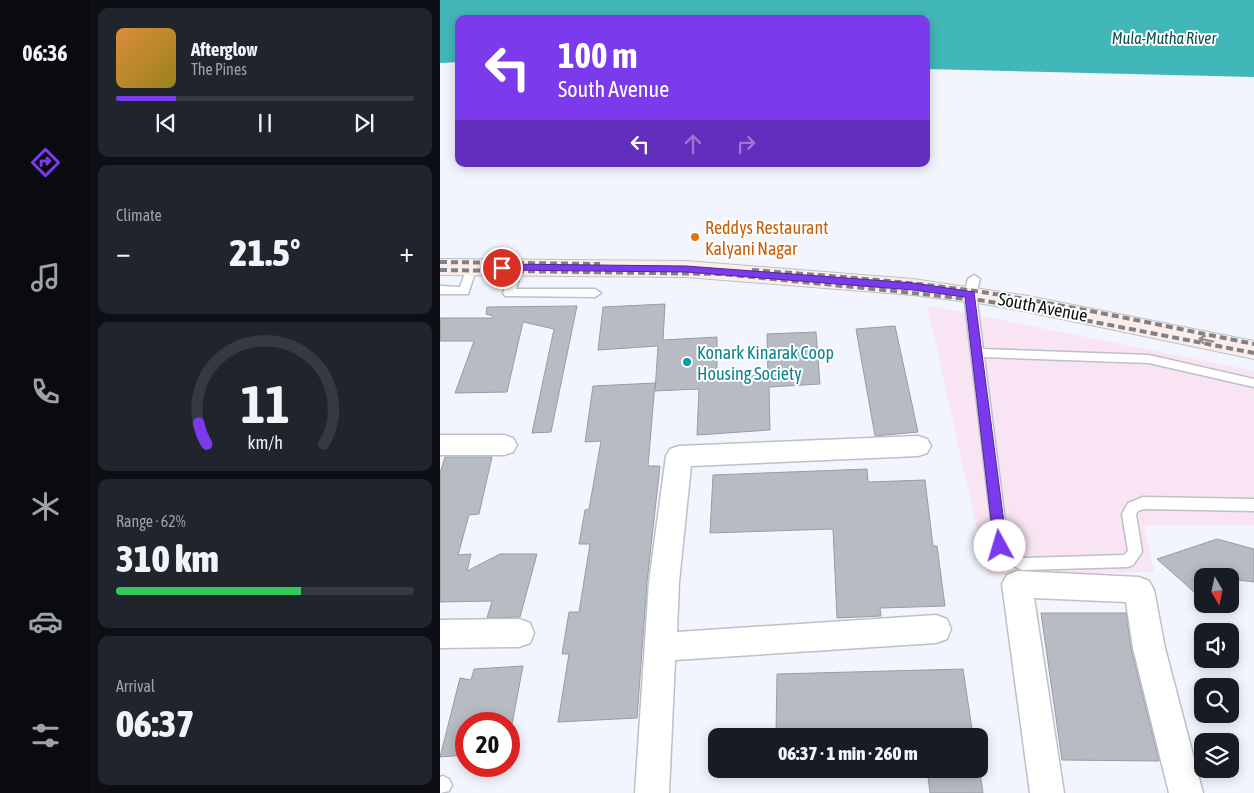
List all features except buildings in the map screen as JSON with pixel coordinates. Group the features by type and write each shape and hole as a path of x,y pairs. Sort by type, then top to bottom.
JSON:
{"main road":[{"name":"South Avenue","path":"440,252 691,254 916,272 1254,350"},
{"name":"South Avenue","path":"440,267 686,269 913,287 1032,288 1254,333"}],"street":[{"path":"440,445 504,445"},
{"path":"652,793 664,582 679,456 918,446"},
{"path":"1047,793 1017,584 1139,590 1149,648 1186,793"},
{"path":"660,648 936,629"},
{"path":"440,634 519,633"}],"lane":[{"path":"440,290 464,290 472,267"},
{"path":"517,268 509,293 595,293"},
{"path":"972,286 1000,546 1008,557 1022,564 1128,561 1135,552 1129,514 1133,507 1143,504 1254,505"},
{"path":"978,353 1149,359 1254,383"}],"shaded area":[{"path":"927,305 1254,371 1254,525 1144,526 1154,572 987,575"}],"water":[{"name":"Mula-Mutha River","path":"440,0 1254,0 1254,77 930,69 930,15 455,15 455,62 440,63"}],"railway":[{"path":"440,262 600,264"},
{"path":"440,270 722,274 904,292 986,301 1254,353"},
{"path":"752,270 896,282 982,292 1254,344"}],"place":[{"name":"Reddys Restaurant Kalyani Nagar","path":"695,237"},
{"name":"Konark Kinarak Coop Housing Society","path":"687,362"}],"route":[{"path":"502,268 686,269 913,287 970,294 1000,546"}]}
